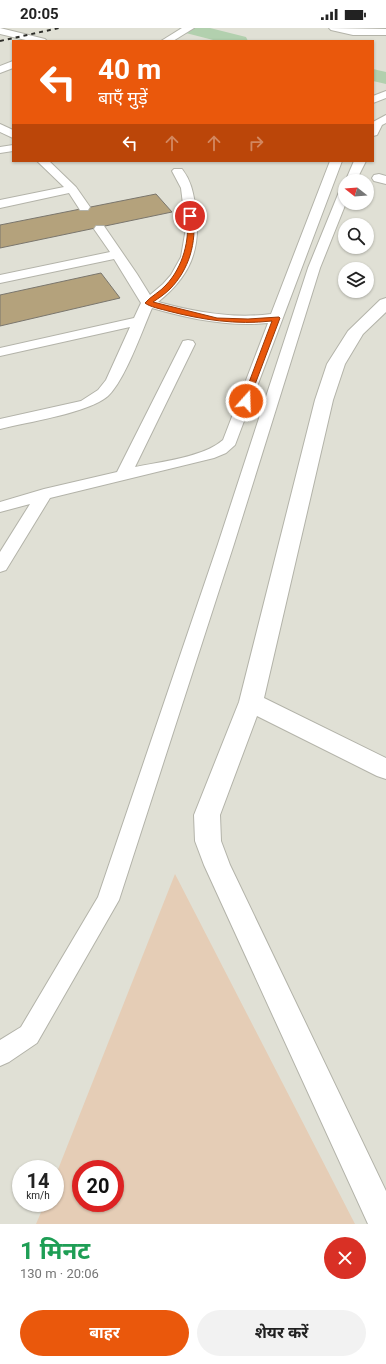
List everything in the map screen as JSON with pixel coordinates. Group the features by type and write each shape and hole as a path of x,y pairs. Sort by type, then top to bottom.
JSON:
{"street":[{"path":"385,1224 217,865 208,841 206,815 251,702 324,400 336,364 356,331 386,303"},
{"path":"251,702 386,769"}],"lane":[{"path":"167,40 189,28"},
{"path":"334,28 353,32 386,32"},
{"path":"0,31 38,40"},
{"path":"0,70 12,64"},
{"path":"374,131 378,123 386,118"},
{"path":"0,127 12,134"},
{"path":"0,150 12,148"},
{"path":"44,162 72,189 84,207"},
{"path":"0,507 44,494 209,455 221,450 230,442 336,162"},
{"path":"354,174 360,162"},
{"path":"0,424 86,404 103,393 113,381 148,303 168,287 187,256 192,228 187,188 178,171"},
{"path":"0,204 72,189"},
{"path":"0,1054 29,1035 108,900 228,536 314,268 338,209"},
{"path":"100,229 116,255 131,274 148,303 186,314 217,320 244,321 276,318"},
{"path":"0,279 116,255"},
{"path":"0,352 140,321"},
{"path":"123,476 188,344"},
{"path":"0,566 44,494"}],"shaded area":[{"path":"175,874 355,1224 36,1224 41,1212 64,1212 64,1160 62,1160"}],"building":[{"path":"156,194 172,212 0,248 0,225"},
{"path":"101,273 120,298 0,326 0,295"}],"waterway":[{"path":"188,28 235,40"},
{"path":"374,75 386,78"}],"railway":[{"path":"0,41 59,28"}],"route":[{"path":"190,216 192,228 187,256 168,287 148,303 186,314 217,320 260,321 276,318 246,401"}]}
